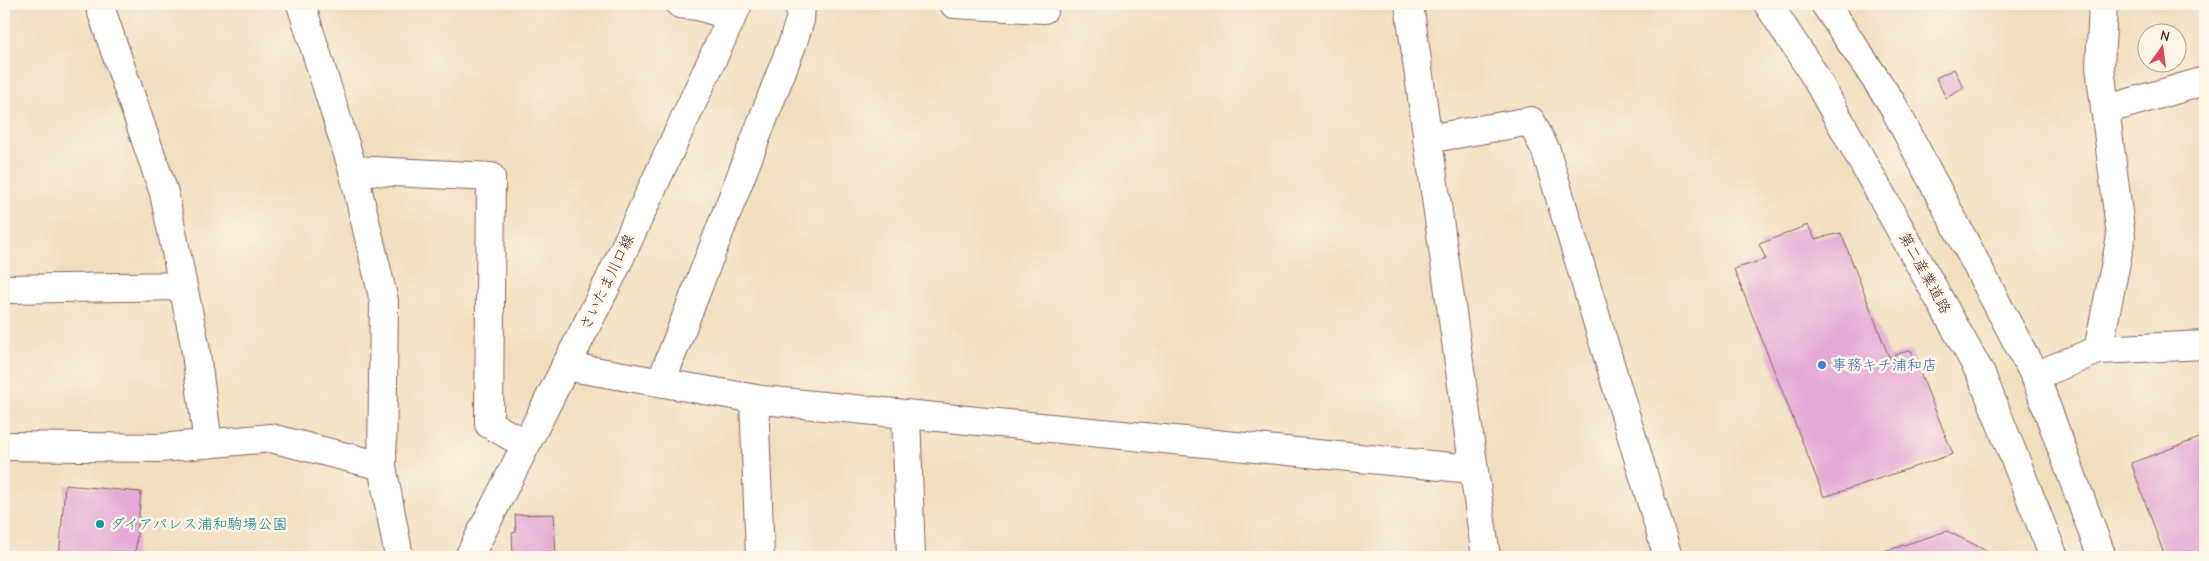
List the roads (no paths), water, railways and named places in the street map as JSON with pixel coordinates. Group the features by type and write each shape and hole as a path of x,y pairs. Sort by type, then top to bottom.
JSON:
{"street":[{"path":"99,4 164,193 194,345 208,444"},
{"path":"301,4 352,170 384,301 382,466 399,557"},
{"path":"680,4 735,10"},
{"path":"661,382 793,42 800,20 801,4"},
{"path":"954,4 1044,9 1044,4"},
{"path":"1409,4 1426,140 1486,557"},
{"name":"第二産業道路","path":"1768,4 1813,73 1981,374 2054,557"},
{"path":"1825,4 1891,102 2035,376 2102,557"},
{"path":"2098,350 2121,236 2100,67 2103,4"},
{"name":"さいたま川口線","path":"469,557 610,279 735,10"},
{"path":"2105,110 2205,81"},
{"path":"1426,140 1531,121 1546,151 1668,557"},
{"path":"352,170 491,177 489,424 525,444"},
{"path":"4,289 183,286"},
{"path":"2035,376 2098,350 2205,345"},
{"path":"565,366 754,399 1472,469"},
{"path":"754,399 760,557"},
{"path":"906,414 911,557"},
{"path":"4,446 160,448 271,438 382,466"}],"place":[{"name":"事務キチ浦和店","path":"1822,365"},
{"name":"ダイアパレス浦和駒場公園","path":"100,524"}]}
